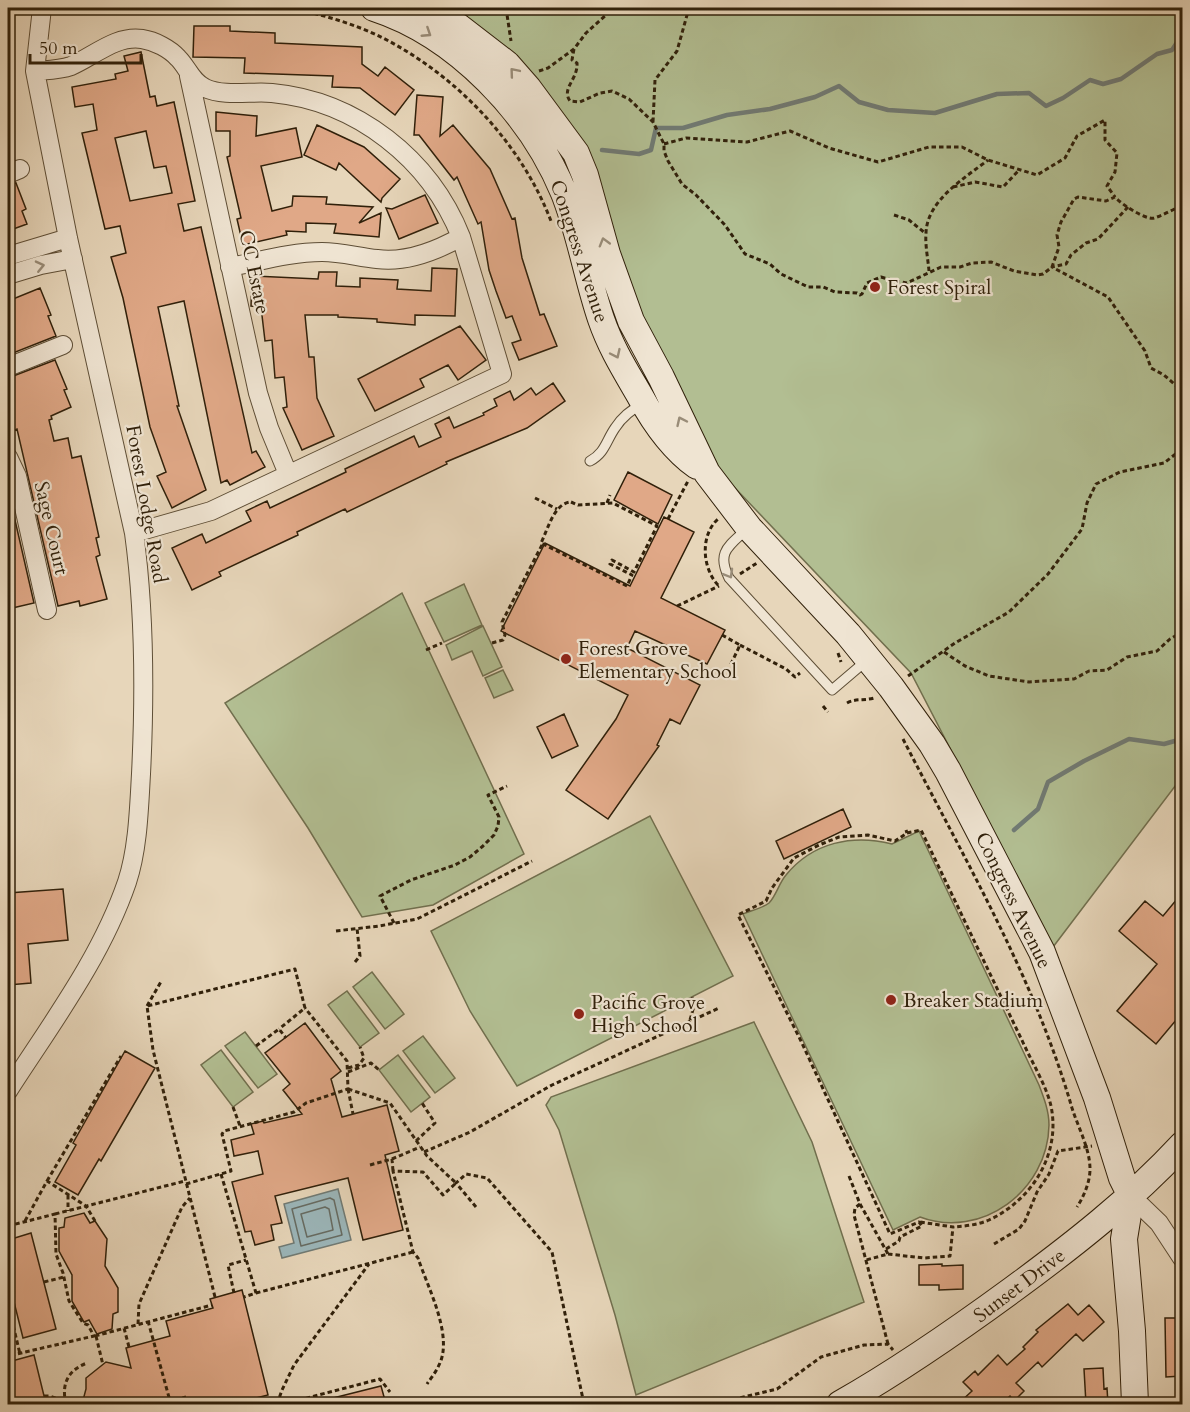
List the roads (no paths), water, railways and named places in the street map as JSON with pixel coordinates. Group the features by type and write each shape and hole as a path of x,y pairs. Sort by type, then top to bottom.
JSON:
{"street":[{"name":"Forest Lodge Road","path":"8,1091 82,976 128,879 139,818 144,697 145,652 134,533 68,238 35,71 42,8"},
{"name":"Congress Avenue","path":"374,8 422,29 460,56 501,94 544,151 565,194 601,319 615,356 654,420 698,476 848,634 868,659 882,689 932,744 1042,952 1097,1098 1122,1178 1131,1196"},
{"name":"Congress Avenue","path":"426,8 459,27 493,51 524,83 576,153 585,175 607,254 631,321 661,377 698,476"},
{"path":"35,71 70,66 112,44 143,39 168,50 179,59 189,76 204,88 220,92 273,93 299,98 346,114 371,127 399,148 429,180 454,218 502,374 211,511 134,533"},
{"name":"CC Estate","path":"189,76 258,393 288,474"},
{"path":"230,267 296,253 313,252 346,253 392,260 414,257 439,249 461,237"},
{"path":"8,256 68,238"},
{"path":"8,275 73,259"},
{"path":"8,367 63,345"},
{"name":"Sage Court","path":"8,457 17,476 47,610"},
{"name":"Sunset Drive","path":"840,1404 903,1367 1055,1259 1131,1196 1182,1145"},
{"path":"1131,1196 1159,1222 1182,1258"},
{"path":"1131,1196 1125,1239 1135,1404"}],"lane":[{"path":"590,461 603,452 615,428 628,413 644,404"},
{"path":"749,528 725,551 724,568 729,578 832,690 868,659"}],"water":[{"path":"338,1189 351,1240 282,1258 279,1247 294,1243 284,1204"}],"waterway":[{"path":"602,150 639,154 651,150 656,128 683,128 727,115 770,109 815,97 839,86 859,102 888,110 935,113 997,94 1029,93 1046,106 1090,80 1103,84 1121,79 1157,54 1172,50 1182,35"},
{"path":"1014,830 1038,809 1048,782 1084,761 1129,739 1164,744 1182,739"}],"place":[{"name":"Forest Spiral","path":"875,287"},
{"name":"Forest Grove Elementary School","path":"566,659"},
{"name":"Breaker Stadium","path":"891,1000"},
{"name":"Pacific Grove High School","path":"579,1014"}]}
